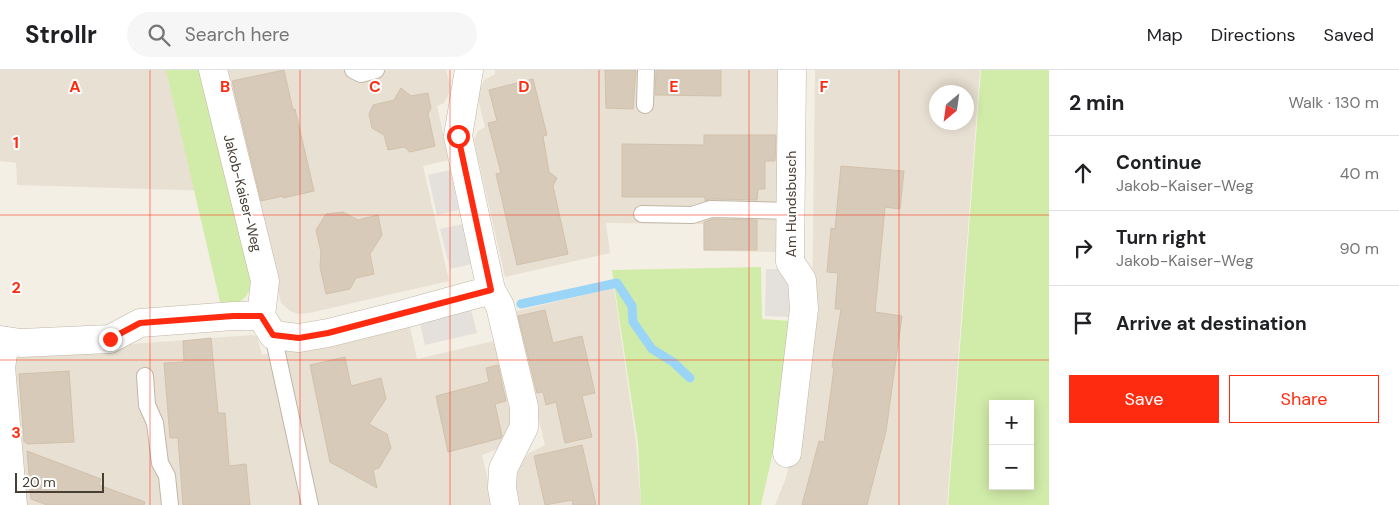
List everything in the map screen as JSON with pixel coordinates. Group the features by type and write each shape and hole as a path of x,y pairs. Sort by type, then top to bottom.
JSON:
{"street":[{"name":"Jakob-Kaiser-Weg","path":"213,70 265,281 267,325"},
{"path":"469,70 458,136 491,290 500,306 524,407 524,427 503,469 502,488 505,505"},
{"name":"Am Hundsbusch","path":"787,454 804,309 802,280 790,262 792,70"},
{"path":"13,505 1,367 2,341 21,343 110,339 140,323 233,316 267,325 299,338 328,333 491,290"}],"lane":[{"path":"353,70 361,74 376,70"},
{"path":"646,70 646,105"},
{"path":"642,214 692,215 711,209 790,211"},
{"name":"Jakob-Kaiser-Weg","path":"267,325 310,505"},
{"path":"145,376 147,405 155,424 160,463 167,476 170,505"}],"shaded area":[{"path":"0,70 186,70 213,191 17,185 16,163 0,161"},
{"path":"223,70 446,70 450,84 449,94 444,103 437,106 449,160 423,166 449,281 309,313 299,314 290,311 281,303"},
{"path":"495,70 779,70 777,252 704,251 703,224 606,223 610,253 505,277 474,140 478,131 485,127 478,93 484,80 495,74"},
{"path":"815,70 980,70 947,505 775,505 786,478 800,417 812,307"},
{"path":"450,170 459,210 437,215 428,175"},
{"path":"463,224 472,264 450,269 440,229"},
{"path":"766,269 793,269 792,317 765,316"},
{"path":"614,288 636,442 641,505 519,505 515,488 515,477 518,467 529,453 545,445 513,312"},
{"path":"471,309 477,333 425,345 419,320"},
{"path":"409,322 417,359 494,341 513,419 500,448 482,455 494,505 23,505 13,369 15,356 21,352 252,335 257,336 262,355"}],"green space":[{"path":"166,70 204,70 251,276 251,284 247,295 235,303 221,306"},
{"path":"981,70 1049,70 1049,505 948,505"},
{"path":"761,267 762,319 792,321 780,421 761,505 641,505 638,444 612,270"}],"building":[{"path":"284,70 314,191 261,201 232,81"},
{"path":"605,70 636,70 633,109 606,108"},
{"path":"656,70 721,70 721,96 655,95"},
{"path":"533,79 547,135 543,136 549,172 557,178 553,186 568,254 517,265 496,174 501,173 488,123 497,121 489,90"},
{"path":"401,88 411,96 428,93 431,108 428,114 435,146 410,152 404,147 388,150 384,135 372,128 369,114 373,105 394,100"},
{"path":"704,135 776,135 775,161 765,161 765,189 758,189 757,200 711,199 705,201 705,197 622,197 622,144 704,145"},
{"path":"841,166 904,171 900,209 885,207 875,312 902,316 886,431 867,505 802,505 819,441 824,442 834,368 832,367 841,309 835,309 838,273 827,272 831,228 835,229"},
{"path":"343,212 358,220 378,215 382,235 370,254 374,274 356,278 350,289 326,294 320,267 321,252 316,230 326,214"},
{"path":"712,219 757,220 757,250 704,250 704,222"},
{"path":"545,310 553,343 582,336 595,393 582,396 592,437 565,443 556,402 546,405 543,392 537,393 518,316"},
{"path":"211,338 218,413 225,413 229,466 246,464 250,505 183,505 178,438 170,438 164,363 184,362 183,341"},
{"path":"345,357 351,386 381,378 386,399 369,424 387,434 391,448 379,468 373,470 377,488 330,462 310,365"},
{"path":"498,365 506,401 495,404 501,438 448,452 436,396 489,382 486,368"},
{"path":"69,371 74,442 27,444 24,442 19,374"},
{"path":"582,445 596,505 573,505 572,500 545,505 534,456"},
{"path":"27,451 101,479 99,485 145,502 144,505 47,505 31,499"}],"waterway":[{"path":"521,304 617,283 632,306 633,322 652,349 673,362 690,378"}],"route":[{"path":"110,339 140,323 233,316 261,316 273,335 299,338 328,333 400,315 491,290 458,136"}]}
